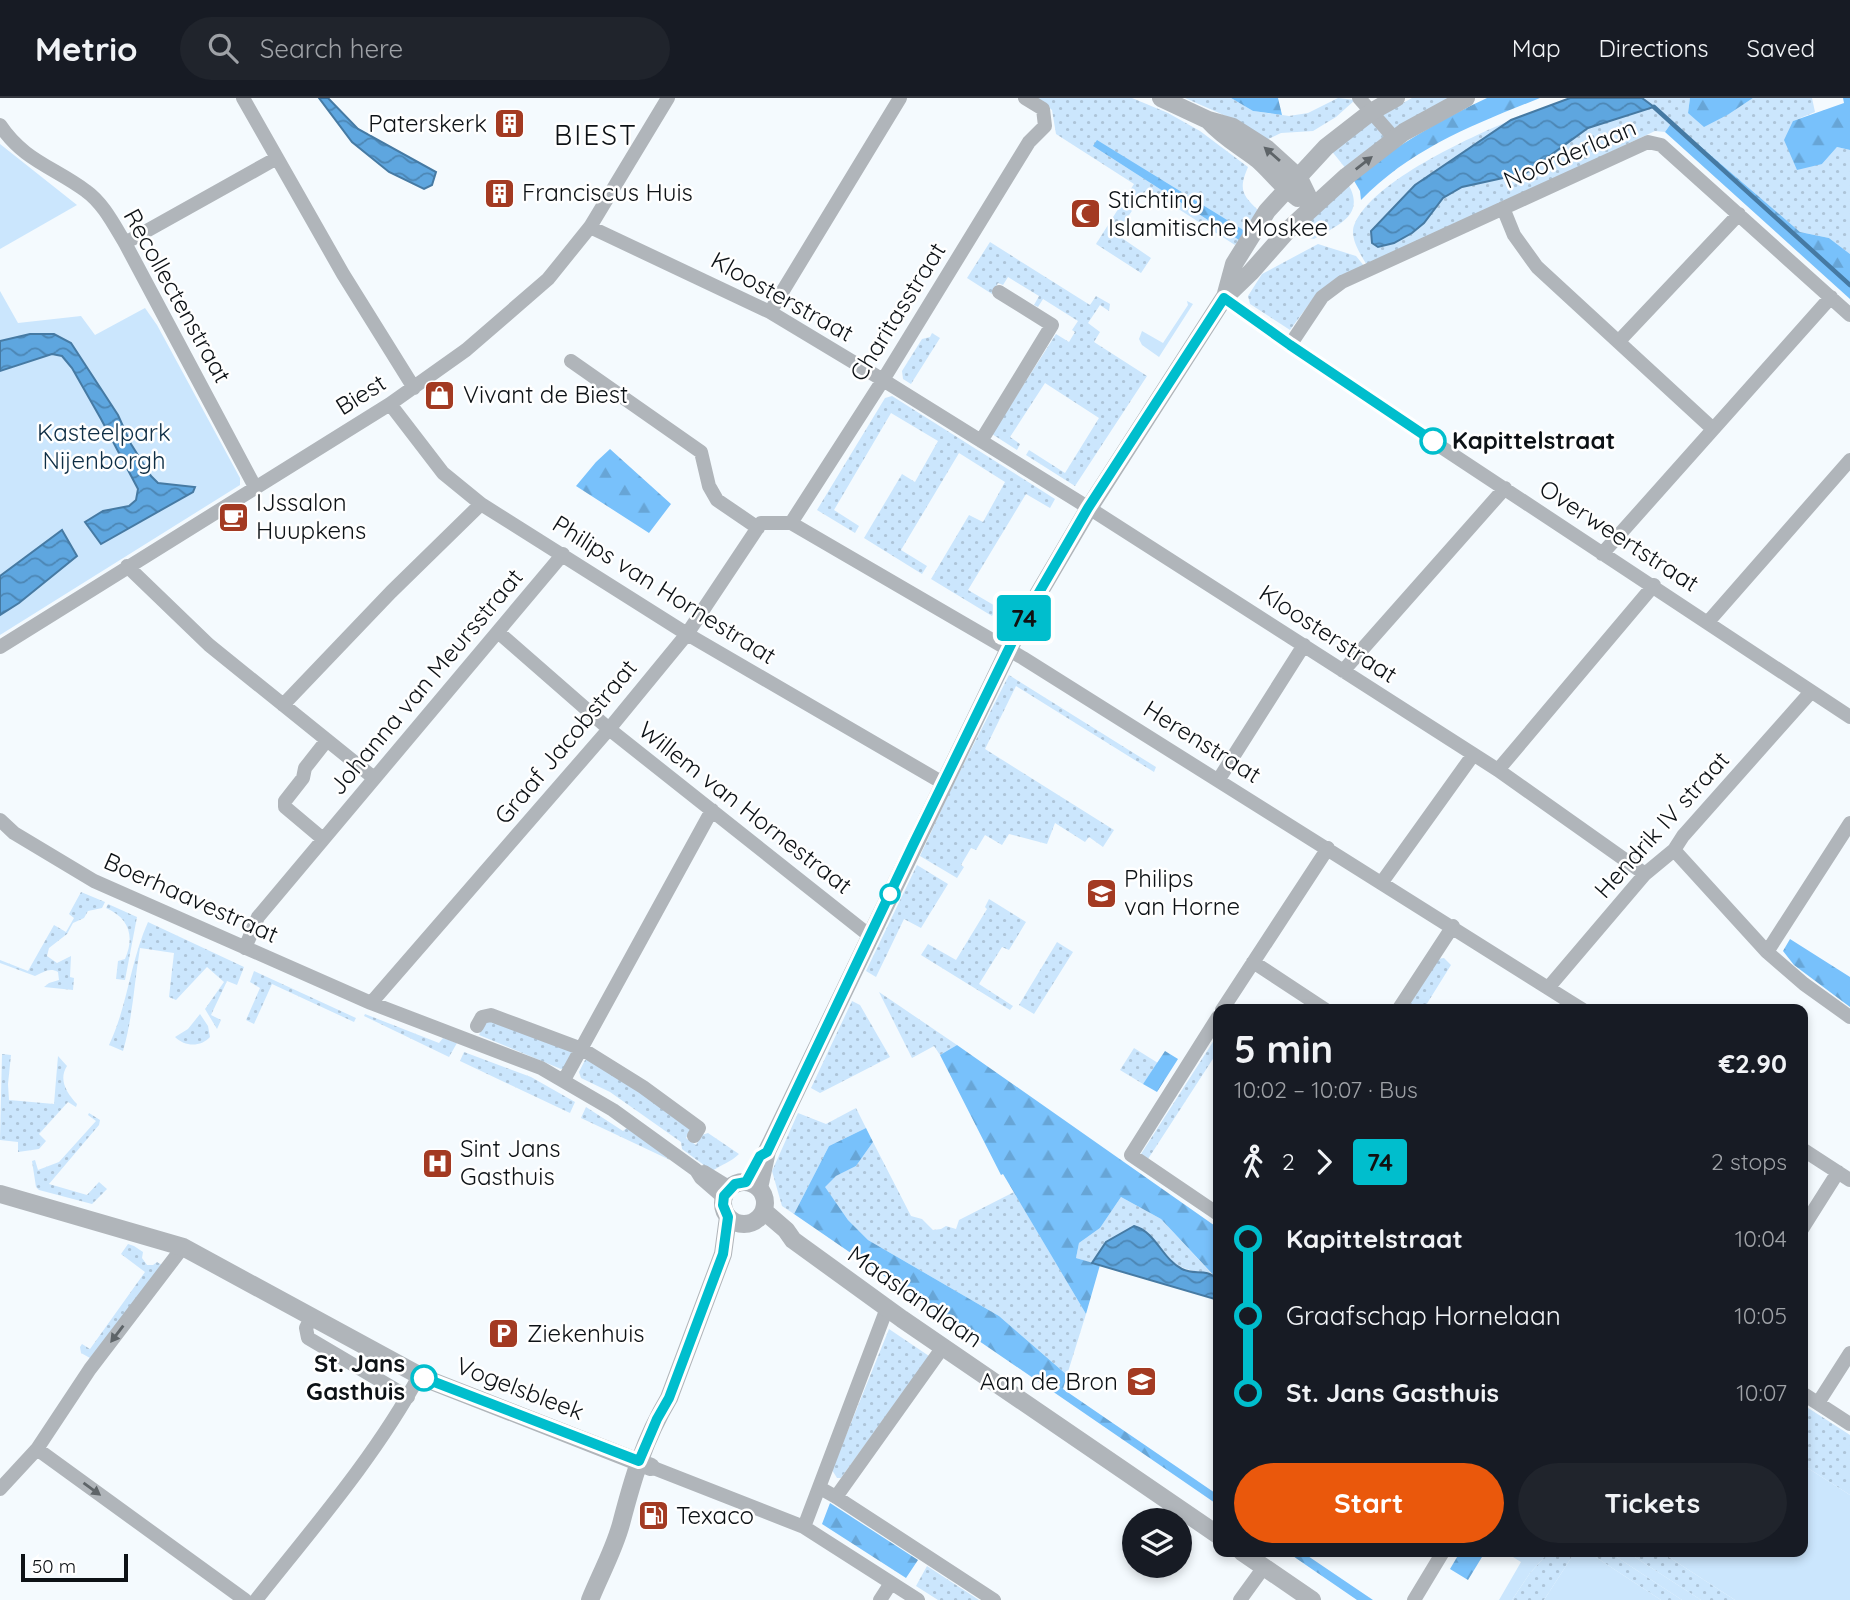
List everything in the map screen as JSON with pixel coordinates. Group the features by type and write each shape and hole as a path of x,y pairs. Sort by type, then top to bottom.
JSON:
{"street":[{"path":"243,98 343,274 414,388"},
{"name":"Biest","path":"0,647 390,404 467,350 548,279 590,227 668,98"},
{"path":"770,312 900,98"},
{"name":"Charitasstraat","path":"792,523 1029,142 1045,126 1043,109 1025,98"},
{"path":"1161,98 1208,120 1233,127 1266,148 1312,207"},
{"path":"1224,298 1234,264 1268,211 1365,105 1396,98"},
{"path":"747,1218 724,1209 767,1152 1008,649 1088,508 1224,298 1312,207 1347,176 1423,120 1466,98"},
{"path":"1365,105 1395,139"},
{"name":"Recollectenstraat","path":"0,125 29,156 87,191 106,212 255,487"},
{"name":"Noorderlaan","path":"1290,345 1322,297 1342,282 1648,142 1661,145 1850,315"},
{"path":"125,243 277,158"},
{"path":"1503,208 1514,234 1537,267 1713,429"},
{"path":"1619,341 1740,214"},
{"name":"Kloosterstraat","path":"590,227 770,312 883,380 1498,770 1645,874"},
{"path":"981,441 1052,325 999,292"},
{"path":"1602,554 1831,297"},
{"name":"Overweertstraat","path":"1224,298 1602,554 1654,585 1850,717"},
{"path":"571,360 701,452 709,486 717,500 758,528 761,523 792,523"},
{"name":"Philips van Hornestraat","path":"390,404 443,473 481,504 687,634 943,783"},
{"path":"1708,622 1850,460"},
{"path":"1343,671 1505,488"},
{"path":"283,705 391,592 481,504"},
{"name":"Herenstraat","path":"792,523 1008,649 1219,779 1573,1004"},
{"name":"Graaf Jacobstraat","path":"371,1003 609,729 687,634 758,528"},
{"name":"Johanna van Meursstraat","path":"245,948 258,917 563,554"},
{"path":"127,566 209,645 374,778"},
{"path":"1498,770 1654,585"},
{"name":"Willem van Hornestraat","path":"498,632 609,729 870,936"},
{"path":"1219,779 1304,645"},
{"name":"Hendrik IV straat","path":"1548,988 1645,874 1674,850 1683,836 1810,692"},
{"name":"Johanna van Meursstraat","path":"323,839 285,807 285,801 303,778 305,768 327,740"},
{"path":"1382,882 1473,755"},
{"path":"564,1080 712,810"},
{"name":"Boerhaavestraat","path":"0,820 14,834 94,881 371,1003 491,1048 564,1080 613,1110 696,1170 701,1178 740,1189"},
{"path":"1767,951 1850,823"},
{"path":"1226,1004 1328,848"},
{"path":"1674,850 1767,951 1804,984 1850,1017"},
{"path":"1402,1004 1452,926"},
{"path":"1253,961 1317,1004"},
{"path":"477,1026 482,1017 491,1015 582,1049 643,1087 699,1128 694,1136"},
{"path":"1213,1025 1130,1155 1213,1211"},
{"path":"1808,1153 1844,1176 1808,1221"},
{"path":"590,1600 621,1525 632,1511 657,1419 669,1398 723,1254 731,1247 747,1218 765,1200 740,1189"},
{"name":"Vogelsbleek","path":"0,1194 183,1247 419,1376 645,1464"},
{"name":"Maaslandlaan","path":"747,1218 786,1230 793,1240 887,1308 1213,1532"},
{"path":"0,1489 37,1448 90,1369 183,1247"},
{"path":"804,1527 887,1308"},
{"path":"312,1316 306,1328 308,1338 408,1397"},
{"path":"836,1497 943,1347"},
{"path":"1818,1403 1850,1353"},
{"path":"256,1600 342,1492 408,1397 419,1376"},
{"path":"1808,1397 1850,1423"},
{"path":"37,1448 245,1600"},
{"path":"645,1464 804,1527 918,1600"},
{"path":"820,1488 994,1600"},
{"path":"1249,1557 1312,1600"},
{"path":"1414,1600 1440,1557"},
{"path":"1240,1600 1264,1567"},
{"path":"880,1600 891,1583"}],"green space":[{"path":"1038,98 1132,98 1168,113 1200,131 1248,167 1243,180 1243,190 1258,210 1245,231 1093,146 1239,240 1235,245 1147,189 1116,234 1151,258 1141,273 1096,244 1134,184 1056,134 1052,110"},
{"path":"1185,98 1231,98 1253,111 1289,116 1308,113 1338,98 1355,100 1336,117 1313,131 1281,133 1266,140 1235,120"},
{"path":"1231,98 1278,98 1282,115 1253,111"},
{"path":"1412,98 1452,98 1347,170 1330,149 1374,119"},
{"path":"1487,98 1540,98 1445,139 1401,166 1361,200 1360,191 1353,179 1418,135"},
{"path":"1642,98 1690,98 1688,113 1729,114 1753,98 1812,98 1815,112 1793,121 1822,164 1837,147 1850,150 1850,254 1829,238 1800,232 1672,122 1665,132 1655,131 1368,267 1356,246 1353,228 1366,207 1402,176 1448,149 1511,120 1415,185 1424,223 1443,198 1462,187 1526,173 1588,128 1653,107"},
{"path":"1690,98 1753,98 1704,127 1688,113"},
{"path":"1843,98 1850,98 1850,150 1837,147 1822,164 1797,170 1784,140 1793,121 1844,103"},
{"path":"1672,122 1800,232 1829,238 1850,254 1850,299 1665,132"},
{"path":"1097,140 1245,231 1239,240 1093,146"},
{"path":"0,144 77,205 0,249"},
{"path":"1347,182 1354,203 1352,211 1341,223 1314,239 1300,236 1294,231"},
{"path":"990,242 1090,305 1096,296 1110,304 1109,311 1100,305 1088,323 1100,332 1094,342 1147,376 1075,486 1026,455 1029,450 1065,473 1099,418 1045,383 1010,437 1020,444 1017,450 992,434 1056,334 1069,342 1078,321 1043,299 1038,307 1034,305 1039,296 1008,277 1003,285 998,283 992,294 967,278"},
{"path":"1318,244 1356,256 1365,267 1318,292 1290,330 1250,304 1248,296 1262,274"},
{"name":"Kasteelpark Nijenborgh","path":"0,291 18,323 81,316 95,335 145,308 157,325 240,478 240,485 0,635"},
{"path":"1187,301 1193,304 1159,357 1142,345 1139,339 1142,331 1163,343 1188,305"},
{"path":"932,333 940,338 911,384 903,379 902,371 922,339 930,337"},
{"path":"892,396 1055,499 1050,508 1026,494 968,590 997,607 992,616 931,579 969,515 983,522 1005,482 959,453 901,550 927,566 922,574 864,538 902,474 915,482 938,441 891,413 834,510 859,526 855,533 817,510 885,398"},
{"path":"610,449 671,504 649,533 576,486"},
{"path":"1009,675 1156,767 1154,772 1016,686 985,749 1114,830 1103,847 1089,837 1085,842 1055,823 1047,844 1009,834 1002,845 985,835 976,850 971,848 957,878 920,856"},
{"path":"917,865 948,884 921,928 904,919 876,977 866,971"},
{"path":"81,892 105,902 102,908 88,911 84,918 73,923 67,934 49,948 47,956 57,963 71,956 70,977 74,978 73,990 44,987 59,980 58,972 46,971 35,976 0,963 0,960 28,971 54,925 66,932 74,918 69,914"},
{"path":"989,899 1026,922 1009,950 1002,947 979,984 1013,1006 1010,1010 921,955 928,944 956,960 987,909 985,907"},
{"path":"108,904 137,917 125,980 116,979 118,961 125,959 128,951 128,929 120,917 106,908"},
{"path":"148,922 244,967 237,985 227,981 211,1015 221,1020 217,1029 205,1009 224,982 207,967 176,1000 169,997 174,953 140,948 123,1051 109,1045 121,1015 137,952"},
{"path":"1790,939 1850,977 1850,1007 1794,965 1783,951"},
{"path":"1057,942 1073,952 1034,1014 1019,1005"},
{"path":"1444,958 1451,965 1427,1004 1410,1004 1437,959"},
{"path":"254,971 356,1018 354,1022 272,984 254,1024 246,1020 260,988 250,982"},
{"path":"879,992 957,1045 940,1055 934,1046 912,1058"},
{"path":"852,1001 860,1005 890,1057 820,1093 811,1088"},
{"path":"200,1014 208,1026 210,1037 202,1043 193,1044 183,1043 175,1037 188,1029"},
{"path":"365,1014 439,1043 443,1038 457,1043 449,1057 364,1016"},
{"path":"491,1019 571,1051 573,1054 566,1068 561,1069 479,1035 485,1021"},
{"path":"1213,1042 1213,1059 1148,1159 1141,1154"},
{"path":"957,1045 1213,1224 1213,1275 1161,1219 1121,1197 1100,1228 1079,1243 1076,1258 1100,1265 1086,1314 1003,1174 1001,1175 940,1055"},
{"path":"1134,1048 1158,1063 1143,1084 1120,1070"},
{"path":"1165,1051 1178,1059 1157,1092 1143,1084"},
{"path":"464,1052 531,1077 575,1102 570,1113 460,1061"},
{"path":"2,1054 11,1055 9,1100 54,1104 58,1056 67,1066 64,1081 67,1091 77,1104 76,1107 68,1102 39,1134 46,1141 39,1149 18,1152 18,1142 0,1140"},
{"path":"591,1059 692,1127 686,1138 696,1145 702,1135 708,1133 739,1154 712,1171 682,1149 681,1142 610,1092 581,1078 579,1072 585,1060"},
{"path":"586,1107 623,1131 628,1127 670,1160 581,1118"},
{"path":"856,1108 866,1128 829,1146 794,1214 782,1206 772,1171 798,1113 826,1124"},
{"path":"89,1113 100,1120 99,1125 49,1184 87,1195 99,1182 107,1189 92,1204 39,1190 36,1187 32,1161 35,1160 38,1170 59,1162 96,1121"},
{"path":"866,1128 873,1142 856,1166 836,1176 825,1187 848,1220 868,1240 999,1316 1067,1375 1063,1389 1213,1492 1213,1502 794,1214 829,1146"},
{"path":"873,1142 911,1216 922,1219 933,1230 946,1226 956,1229 959,1220 1014,1192 1086,1314 1067,1375 999,1316 868,1240 848,1220 824,1187 836,1176 856,1166"},
{"path":"1121,1197 1161,1219 1211,1273 1178,1265 1154,1241 1107,1242 1092,1263 1076,1258 1079,1243 1100,1228"},
{"path":"128,1244 143,1252 142,1258 147,1265 157,1262 162,1265 90,1358 81,1353 80,1347 82,1344 90,1349 145,1272 121,1254"},
{"path":"889,1329 929,1356 841,1478 837,1478 832,1470"},
{"path":"1808,1408 1850,1435 1850,1495 1808,1468"},
{"path":"1808,1468 1850,1495 1850,1600 1735,1600 1669,1557 1808,1557"},
{"path":"830,1503 918,1560 906,1578 822,1524"},
{"path":"1294,1557 1309,1557 1373,1600 1357,1600"},
{"path":"1457,1557 1482,1557 1468,1580 1450,1569"},
{"path":"1513,1557 1544,1557 1512,1600 1499,1600 1521,1562"},
{"path":"1544,1557 1572,1557 1544,1600 1512,1600"},
{"path":"1572,1557 1596,1557 1661,1600 1544,1600"},
{"path":"1596,1557 1617,1557 1682,1600 1661,1600"},
{"path":"1617,1557 1635,1557 1701,1600 1682,1600"},
{"path":"1635,1557 1669,1557 1735,1600 1701,1600"},
{"path":"927,1566 979,1600 938,1600 916,1586"}],"water":[{"path":"319,98 328,98 358,129 436,172 432,185 424,189 389,172 352,142"},
{"path":"1570,98 1642,98 1654,107 1588,128 1526,173 1462,187 1443,198 1424,223 1412,233 1394,243 1378,247 1372,243 1371,231 1415,185 1511,120"},
{"path":"30,334 54,334 71,343 118,415 131,444 151,476 158,483 195,487 193,492 101,544 85,522 103,511 129,506 136,500 138,489 72,368 62,356 52,354 0,371 0,341"},
{"path":"62,530 77,556 0,615 0,576"},
{"path":"1134,1226 1142,1229 1175,1265 1213,1276 1213,1299 1092,1263 1106,1242"}],"waterway":[{"path":"1654,107 1850,285"}],"bus line":[{"name":"74","path":"424,1378 639,1461 669,1398 723,1254 728,1217 723,1205 726,1192 735,1184 746,1182 760,1156 767,1152 1023,620 1088,508 1224,298 1433,441"}],"place":[{"name":"Paterskerk","path":"510,124"},
{"name":"Franciscus Huis","path":"499,193"},
{"name":"Stichting Islamitische Moskee","path":"1085,214"},
{"name":"Vivant de Biest","path":"440,395"},
{"name":"Kapittelstraat","path":"1433,441"},
{"name":"IJssalon Huupkens","path":"233,517"},
{"name":"Philips van Horne","path":"1101,893"},
{"name":"Sint Jans Gasthuis","path":"437,1163"},
{"name":"Ziekenhuis","path":"504,1334"},
{"name":"St. Jans Gasthuis","path":"424,1378"},
{"name":"Aan de Bron","path":"1141,1382"},
{"name":"Texaco","path":"653,1516"}],"district":[{"name":"BIEST","path":"596,135"}]}
